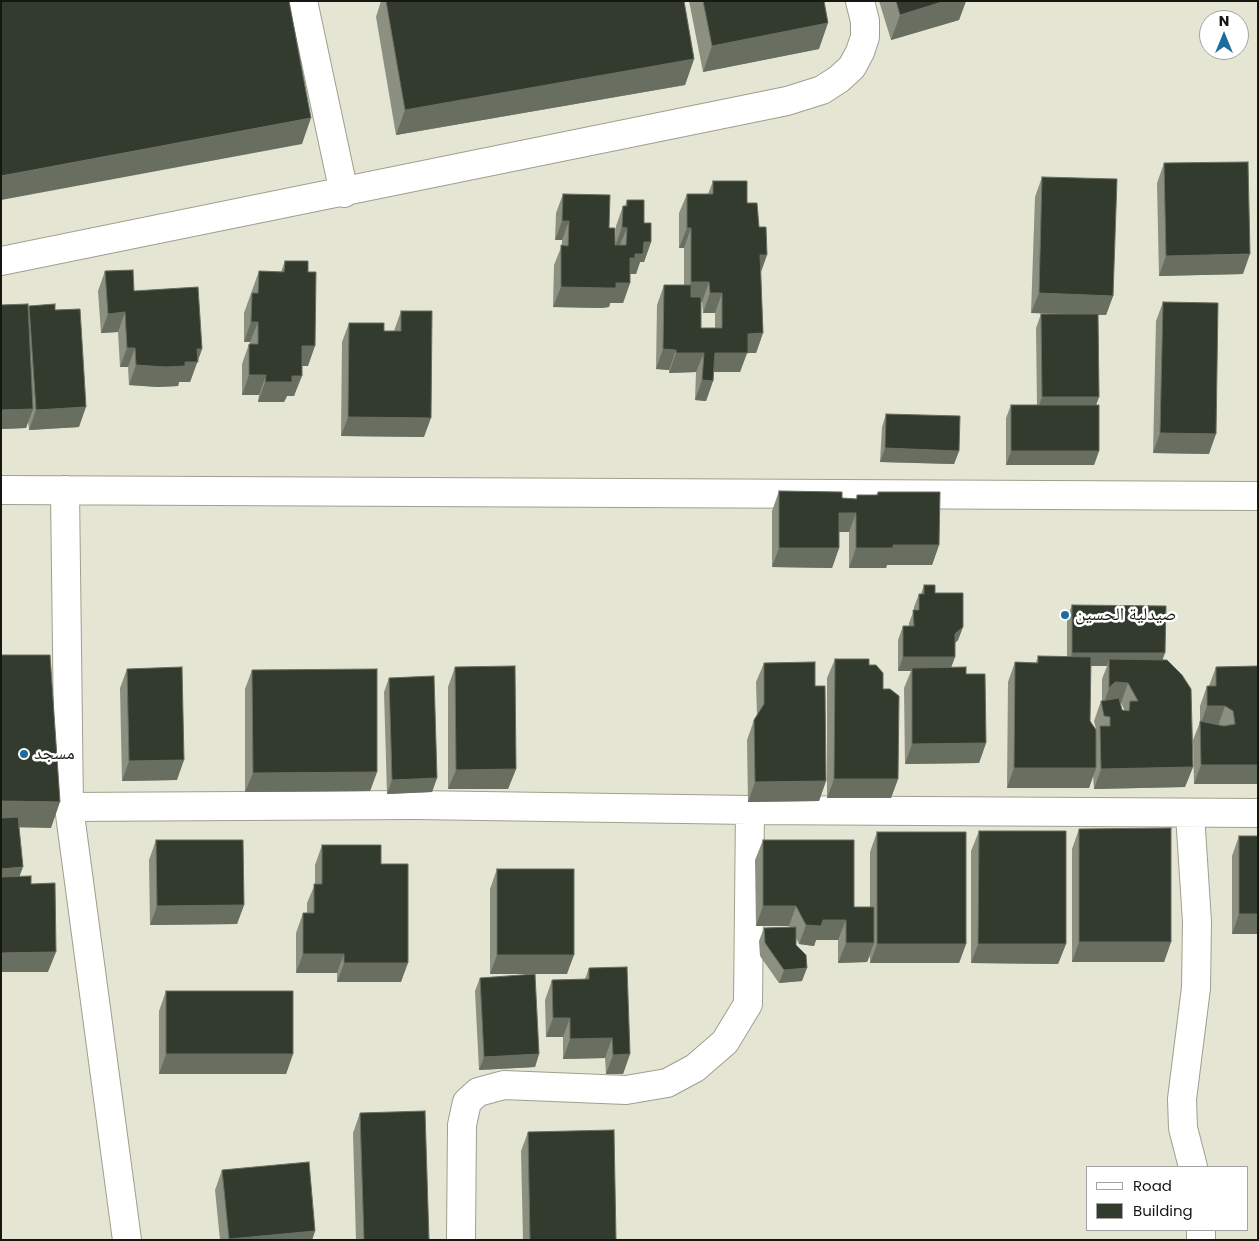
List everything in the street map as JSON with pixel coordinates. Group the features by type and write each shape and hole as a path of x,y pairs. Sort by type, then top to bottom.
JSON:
{"street":[{"path":"303,1 344,193"},
{"path":"1,261 344,193 787,101 822,90 839,79 852,67 860,52 864,37 864,21 860,1"},
{"path":"1,490 1258,496"},
{"path":"65,490 69,807 127,1240"},
{"path":"69,807 415,805 750,810 1258,813"},
{"path":"461,1240 462,1125 467,1102 478,1092 504,1085 626,1090 667,1083 695,1068 725,1042 748,1004 750,810"},
{"path":"1190,814 1197,922 1196,988 1182,1099 1183,1128 1193,1166"}],"building":[{"path":"1,1 289,1 311,118 1,176"},
{"path":"386,1 684,1 694,59 405,110"},
{"path":"703,1 824,1 828,23 712,46"},
{"path":"896,1 945,1 900,15"},
{"path":"1248,162 1250,254 1166,256 1164,163"},
{"path":"1042,177 1117,179 1113,296 1039,293"},
{"path":"713,181 747,181 747,203 757,203 759,227 766,227 767,255 760,255 763,333 748,334 748,353 715,353 713,381 702,380 704,353 676,353 676,350 663,349 664,285 691,285 691,297 701,297 701,328 722,328 722,293 710,293 709,282 691,282 691,228 687,228 687,194 713,194"},
{"path":"563,194 610,195 609,228 615,228 615,245 626,245 627,228 622,227 623,206 627,206 627,200 644,200 644,223 651,223 651,242 644,242 643,254 635,254 635,258 630,258 630,283 616,283 616,288 561,287 561,245 568,246 569,221 562,221"},
{"path":"285,261 308,261 308,272 316,272 315,346 302,346 302,376 292,376 292,382 265,382 266,375 249,375 249,344 258,344 258,322 251,322 252,293 258,293 259,271 284,272"},
{"path":"133,270 134,291 198,287 202,349 197,349 198,362 185,362 185,366 166,367 136,365 135,348 127,348 125,312 108,314 105,271"},
{"path":"1163,302 1218,303 1216,434 1160,433"},
{"path":"28,304 33,409 1,410 1,305"},
{"path":"55,304 55,310 80,309 86,407 36,410 29,306"},
{"path":"401,311 432,311 431,418 348,417 349,323 384,323 384,331 401,331"},
{"path":"1041,314 1098,314 1099,397 1042,397"},
{"path":"1011,405 1099,405 1099,451 1011,451"},
{"path":"886,414 960,416 959,451 885,448"},
{"path":"779,491 842,492 842,498 857,499 857,495 878,495 878,492 940,492 939,545 893,545 893,548 856,548 856,513 839,513 839,548 779,548"},
{"path":"924,585 935,585 935,593 963,593 963,627 955,634 955,657 903,657 903,626 914,626 913,610 919,610 919,594 924,594"},
{"path":"1072,605 1166,606 1165,653 1072,653"},
{"name":"مسجد","path":"1,655 50,655 60,802 1,801"},
{"path":"1038,656 1091,657 1090,721 1096,730 1096,768 1014,768 1015,662 1038,663"},
{"path":"835,659 869,659 869,665 876,665 883,673 883,689 890,689 899,696 898,779 834,779"},
{"path":"1109,659 1167,660 1182,675 1191,689 1193,767 1101,769 1100,726 1110,726 1110,717 1104,716 1101,701 1119,698 1122,710 1129,711 1130,701 1138,701 1128,683 1115,682 1109,688"},
{"path":"815,662 815,686 825,686 826,781 755,782 754,720 764,704 764,663"},
{"path":"515,666 516,769 456,770 455,667"},
{"path":"1258,666 1258,765 1201,765 1200,721 1224,726 1235,724 1233,711 1225,706 1207,706 1207,686 1216,686 1216,667"},
{"path":"182,667 184,760 129,761 127,669"},
{"path":"966,667 966,674 985,674 986,743 912,744 912,668"},
{"path":"377,669 377,772 253,773 252,670"},
{"path":"434,676 437,778 392,780 389,678"},
{"path":"18,817 23,867 1,869 1,818"},
{"path":"1171,828 1171,942 1079,942 1079,829"},
{"path":"979,831 1066,831 1066,944 978,944"},
{"path":"877,832 966,832 966,944 877,944"},
{"path":"1239,836 1258,836 1258,914 1239,914"},
{"path":"156,840 243,840 244,905 157,906"},
{"path":"763,840 854,840 854,907 874,907 874,943 846,943 846,920 823,920 821,926 806,925 796,906 763,906"},
{"path":"322,845 381,845 381,864 408,864 408,963 344,963 344,954 303,954 303,913 314,913 314,884 322,884"},
{"path":"497,869 574,869 574,955 497,955"},
{"path":"31,876 31,884 55,883 56,952 1,953 1,877"},
{"path":"796,927 796,945 806,955 807,968 784,970 765,943 764,928"},
{"path":"627,967 630,1054 613,1055 612,1038 570,1039 570,1018 553,1018 552,980 589,979 589,968"},
{"path":"535,974 539,1054 484,1057 480,978"},
{"path":"166,991 293,991 293,1054 166,1054"},
{"path":"425,1111 429,1240 364,1240 360,1113"},
{"path":"614,1130 616,1240 530,1240 528,1132"},
{"path":"309,1162 315,1231 229,1239 222,1170"}],"place":[{"name":"صيدلية الحسين","path":"1065,615"},
{"name":"مسجد","path":"24,754"}]}
